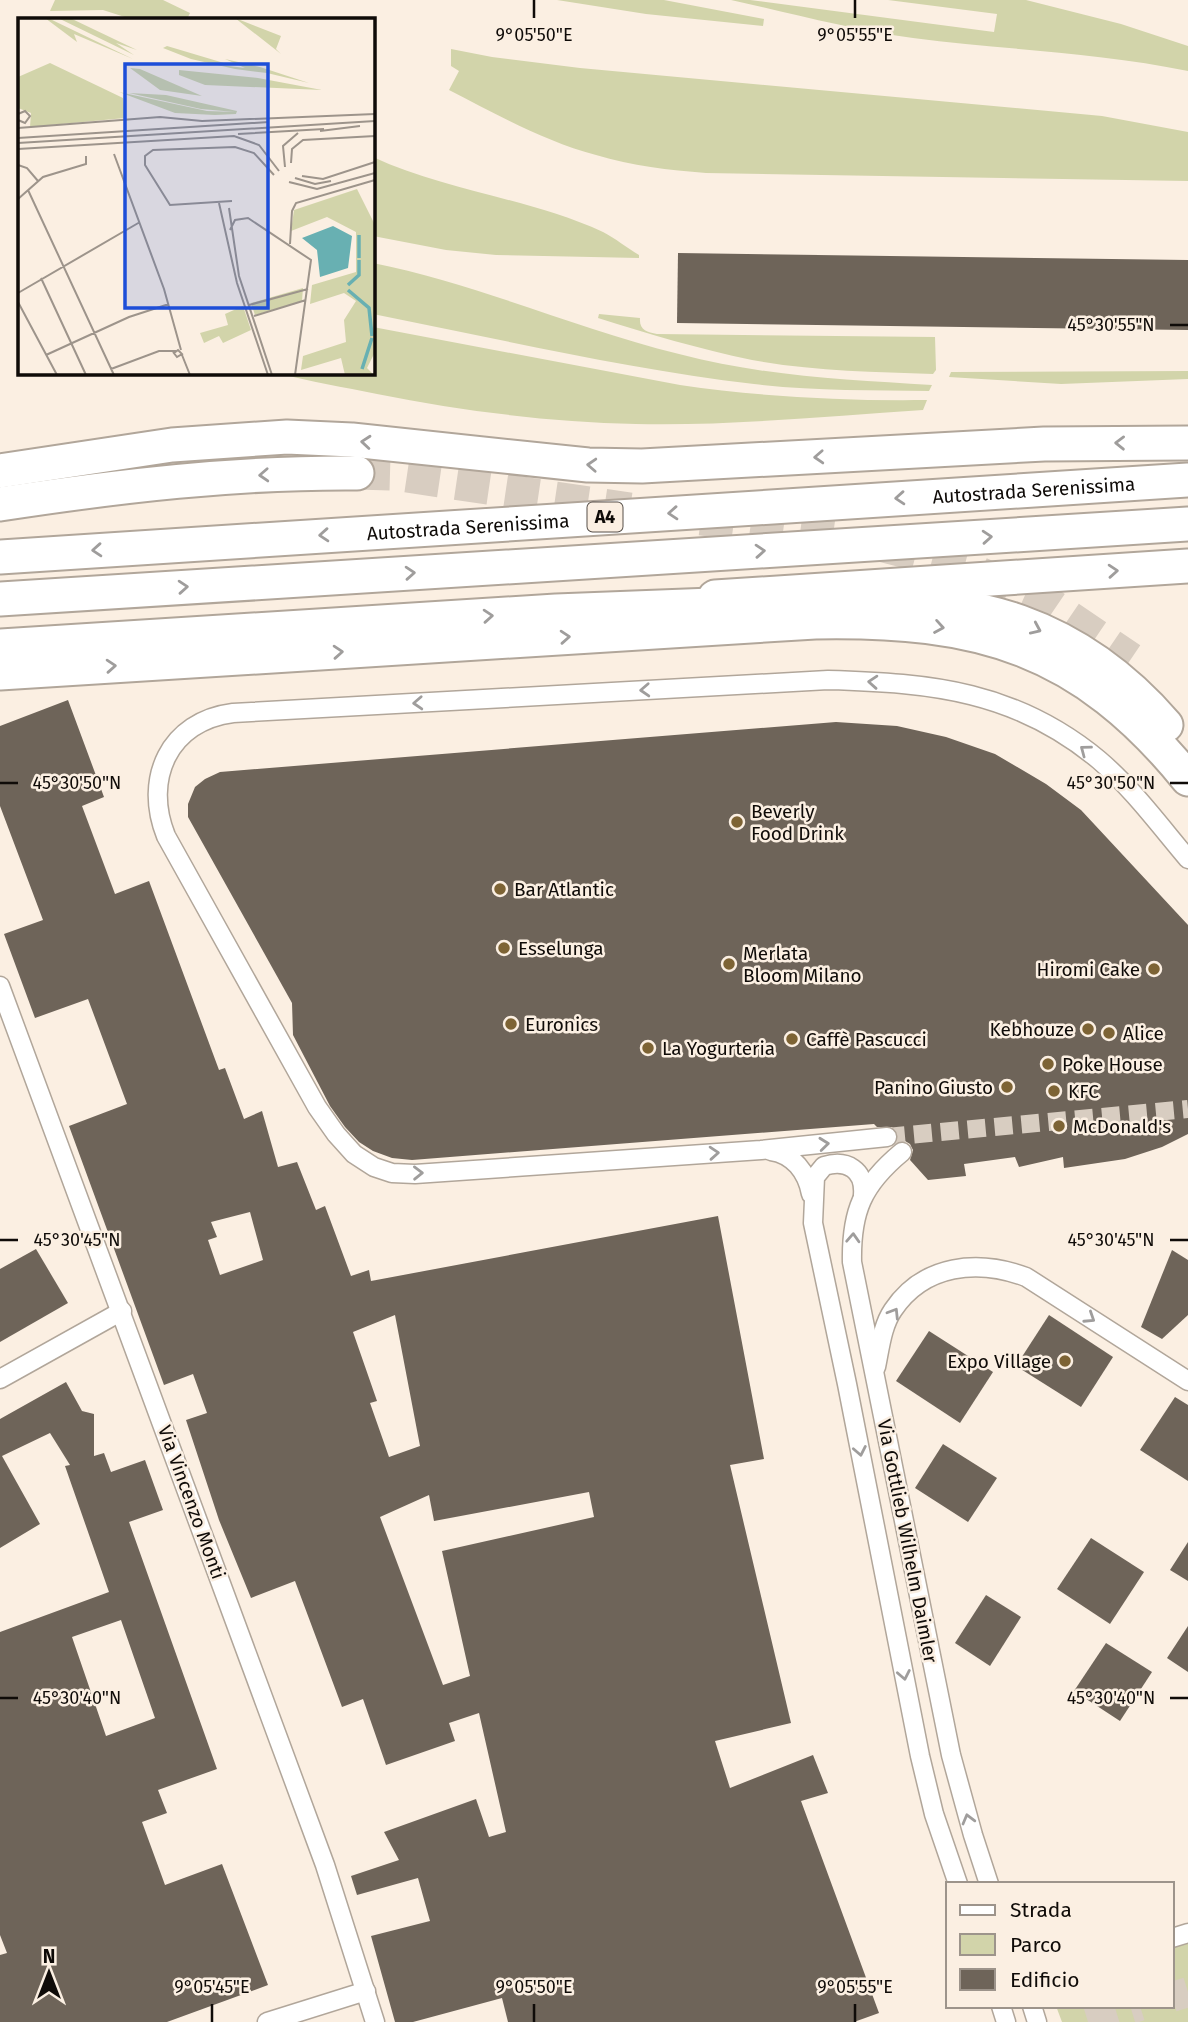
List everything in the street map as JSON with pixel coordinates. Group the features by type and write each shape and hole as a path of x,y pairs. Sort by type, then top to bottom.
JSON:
{"highway":[{"path":"0,471 172,445 287,438 352,440 588,465 642,466 1044,444 1188,443"},
{"path":"0,481 115,453"},
{"path":"0,504 196,480 271,474 357,473"},
{"name":"Autostrada Serenissima","path":"0,556 1188,480"},
{"name":"A4","path":"0,599 1188,524"},
{"path":"556,611 779,591 1188,566"},
{"path":"0,646 556,611 904,598 975,608 1036,627 1086,654 1133,689 1188,751"},
{"path":"0,673 815,622 873,621 933,626 1002,642 1059,665 1090,684 1141,727 1188,779"},
{"path":"1131,659 1188,714"}],"street":[{"path":"887,1138 761,1150 415,1174 392,1173 374,1167 354,1154 317,1107 166,836 159,818 157,800 163,763 184,732 203,720 233,713 828,680 916,686 967,694 1004,704 1038,718 1068,736 1101,761 1186,856"},
{"name":"Via Vincenzo Monti","path":"0,985 325,1865 375,2022"},
{"path":"761,1150 787,1156 800,1167 810,1187 814,1207"},
{"path":"863,1195 884,1167 902,1152"},
{"path":"814,1207 815,1177 819,1170 832,1164 848,1165 855,1169 861,1176 863,1195"},
{"name":"Via Gottlieb Wilhelm Daimler","path":"863,1195 854,1224 852,1262 951,1755 988,1882"},
{"name":"Via Gottlieb Wilhelm Daimler","path":"814,1207 813,1223 920,1756 933,1814 957,1882"},
{"path":"874,1377 883,1332 893,1310 914,1288 936,1275 958,1267 981,1266 1005,1269 1026,1277 1188,1381"},
{"path":"0,1379 122,1311"},
{"path":"267,2022 366,1991"}],"green space":[{"path":"55,0 163,0 190,13 188,18 128,18 103,10 50,11"},
{"path":"557,0 664,0 764,19 763,26 646,14"},
{"path":"731,0 750,0 994,32 997,14 888,0 1026,0 1121,24 1188,46 1188,71 1120,60 890,35"},
{"path":"451,49 580,68 1102,116 1188,132 1188,181 706,173 637,165 558,142 449,90 459,71 451,66"},
{"path":"374,157 429,178 575,220 608,234 639,255 639,258 496,255 446,250 374,236"},
{"path":"374,263 450,282 602,332 710,361 804,376 932,385 929,391 776,386 610,362 374,314"},
{"path":"599,314 640,318 642,328 657,334 935,337 936,370 933,374 842,370 752,360 636,330 598,318"},
{"path":"374,327 680,385 803,397 927,400 923,410 708,424 636,424 506,415 441,406 282,374 374,374"},
{"path":"1188,371 1188,379 1061,384 949,377 951,372"},
{"path":"1188,1943 1188,2022 1062,2022 1057,2008 1174,2008 1174,1946"}],"building":[{"path":"678,253 1188,260 1188,330 677,323"},
{"path":"68,700 104,797 82,806 115,894 149,881 219,1070 225,1068 244,1119 262,1111 278,1167 297,1162 316,1210 325,1206 351,1276 369,1270 371,1281 718,1216 764,1459 730,1465 791,1723 715,1741 730,1788 813,1755 828,1793 801,1801 879,2013 854,2022 508,2022 502,1998 413,2022 395,2022 371,1936 430,1921 418,1878 357,1895 351,1876 399,1860 384,1832 476,1799 489,1837 506,1832 479,1713 449,1723 455,1741 386,1765 363,1699 342,1707 295,1581 251,1598 219,1520 186,1420 207,1413 193,1374 164,1385 69,1126 127,1104 88,999 35,1018 4,934 43,920 0,806 0,726","holes":["250,1212 263,1260 220,1275 208,1240 217,1237 211,1222","395,1315 420,1446 389,1457 370,1403 377,1401 353,1332","589,1492 594,1517 442,1551 470,1676 443,1685 380,1517 429,1495 434,1521"]},
{"name":"Merlata Bloom Milano","path":"836,722 897,726 946,737 995,754 1046,784 1081,810 1188,925 1188,1134 1162,1147 1125,1159 1064,1168 1063,1157 1019,1167 1015,1157 964,1164 966,1176 928,1180 910,1160 913,1150 910,1144 905,1141 897,1142 898,1135 892,1127 877,1127 874,1124 412,1160 392,1158 359,1142 330,1106 293,1035 292,1003 188,817 188,804 195,787 220,772"},
{"path":"36,1249 68,1303 0,1342 0,1269"},
{"path":"1172,1250 1188,1260 1188,1315 1162,1339 1141,1327"},
{"name":"Expo Village","path":"1049,1315 1113,1357 1081,1407 1016,1366"},
{"name":"Expo Village","path":"929,1331 993,1372 960,1423 896,1381"},
{"path":"66,1382 82,1411 94,1414 94,1456 104,1453 111,1472 145,1460 163,1510 129,1522 217,1769 158,1790 167,1813 142,1822 165,1885 222,1864 268,1985 167,2022 0,2022 0,1955 7,1953 0,1935 0,1632 109,1592 65,1466 70,1465 50,1433 2,1456 40,1524 0,1548 0,1419","holes":["121,1620 155,1718 106,1736 72,1637"]},
{"path":"1175,1397 1188,1405 1188,1481 1140,1450"},
{"path":"943,1444 997,1478 968,1522 915,1488"},
{"path":"1091,1538 1144,1572 1110,1624 1057,1589"},
{"path":"1188,1542 1188,1581 1170,1570"},
{"path":"986,1595 1021,1617 990,1666 955,1643"},
{"path":"1188,1626 1188,1672 1167,1658"},
{"path":"1106,1643 1152,1672 1120,1721 1074,1691"}],"tunnel":[{"path":"357,473 393,474 630,509"},
{"path":"701,519 838,538"},
{"path":"884,546 968,568 1053,606 1131,659"},
{"path":"887,1137 1188,1109"},
{"path":"1174,1996 1188,1992"},
{"path":"1088,2022 1134,2008"}],"place":[{"name":"Beverly Food Drink","path":"737,822"},
{"name":"Bar Atlantic","path":"500,889"},
{"name":"Esselunga","path":"504,948"},
{"name":"Merlata Bloom Milano","path":"729,964"},
{"name":"Hiromi Cake","path":"1154,969"},
{"name":"Euronics","path":"511,1024"},
{"name":"Kebhouze","path":"1088,1029"},
{"name":"Alice","path":"1109,1033"},
{"name":"Caffè Pascucci","path":"792,1039"},
{"name":"La Yogurteria","path":"648,1048"},
{"name":"Poke House","path":"1048,1064"},
{"name":"Panino Giusto","path":"1007,1087"},
{"name":"KFC","path":"1054,1091"},
{"name":"McDonald's","path":"1059,1126"},
{"name":"Expo Village","path":"1065,1361"}]}
